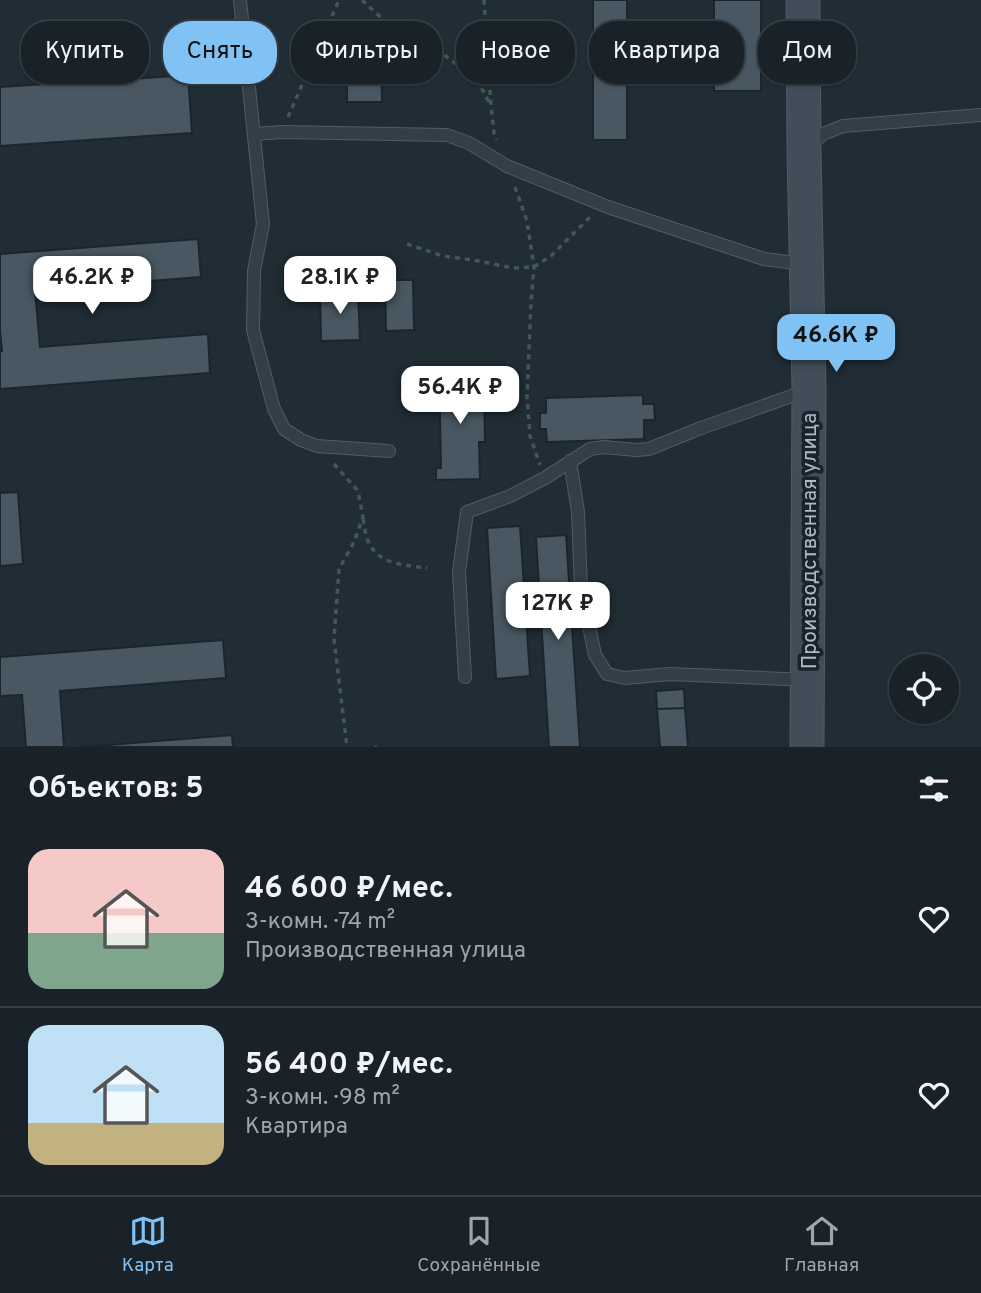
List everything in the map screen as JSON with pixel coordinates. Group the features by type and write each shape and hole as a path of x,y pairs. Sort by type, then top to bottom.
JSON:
{"street":[{"name":"Производственная улица","path":"803,0 810,389 807,747"}],"lane":[{"path":"240,0 263,223 254,271 253,330 274,409 284,429 300,440 317,446 389,451"},
{"path":"804,151 823,134 843,127 981,115"},
{"path":"254,134 282,132 447,135 469,143 507,166 608,207 764,259 808,264"},
{"path":"466,677 459,572 467,512 510,496 545,478 590,449 649,449 810,389"},
{"path":"570,461 578,512 581,588 594,655 607,674 625,678 670,674 808,680"}],"path":[{"path":"282,132 339,0"},
{"path":"362,0 391,26 440,52 466,71 481,87 491,106"},
{"path":"484,0 494,133 527,221 534,267 527,397 530,436 545,478"},
{"path":"407,244 443,256 513,268 534,267 551,256 587,218 608,207"},
{"path":"317,446 358,491 368,542 379,555 392,563 427,568"},
{"path":"347,747 334,639 339,569 363,517"}],"building":[{"path":"593,0 627,0 627,21 593,21"},
{"path":"714,0 761,0 761,21 758,21 758,84 761,84 761,91 714,91 714,84 744,84 744,21 714,21"},
{"path":"163,77 163,84 189,84 192,133 0,146 0,87 149,84 149,78"},
{"path":"347,84 382,84 382,102 347,102"},
{"path":"593,84 627,84 627,140 593,140"},
{"path":"198,239 201,277 35,290 40,347 208,334 210,373 0,389 0,254"},
{"path":"385,280 413,280 414,330 386,331"},
{"path":"358,291 360,340 321,341 320,292"},
{"path":"439,371 467,371 467,384 484,383 485,442 479,442 480,479 436,480 436,468 441,468"},
{"path":"643,395 643,404 654,404 655,420 644,420 644,439 547,442 546,429 540,429 540,413 546,413 546,398"},
{"path":"18,492 23,564 0,566 0,493"},
{"path":"520,526 530,676 496,679 487,528"},
{"path":"566,535 580,747 549,747 536,537"},
{"path":"223,640 226,678 60,691 64,747 26,747 22,695 0,696 0,657"},
{"path":"684,689 685,708 657,709 656,691"},
{"path":"685,708 688,747 660,747 657,709"},
{"path":"232,735 233,747 83,747"}]}
